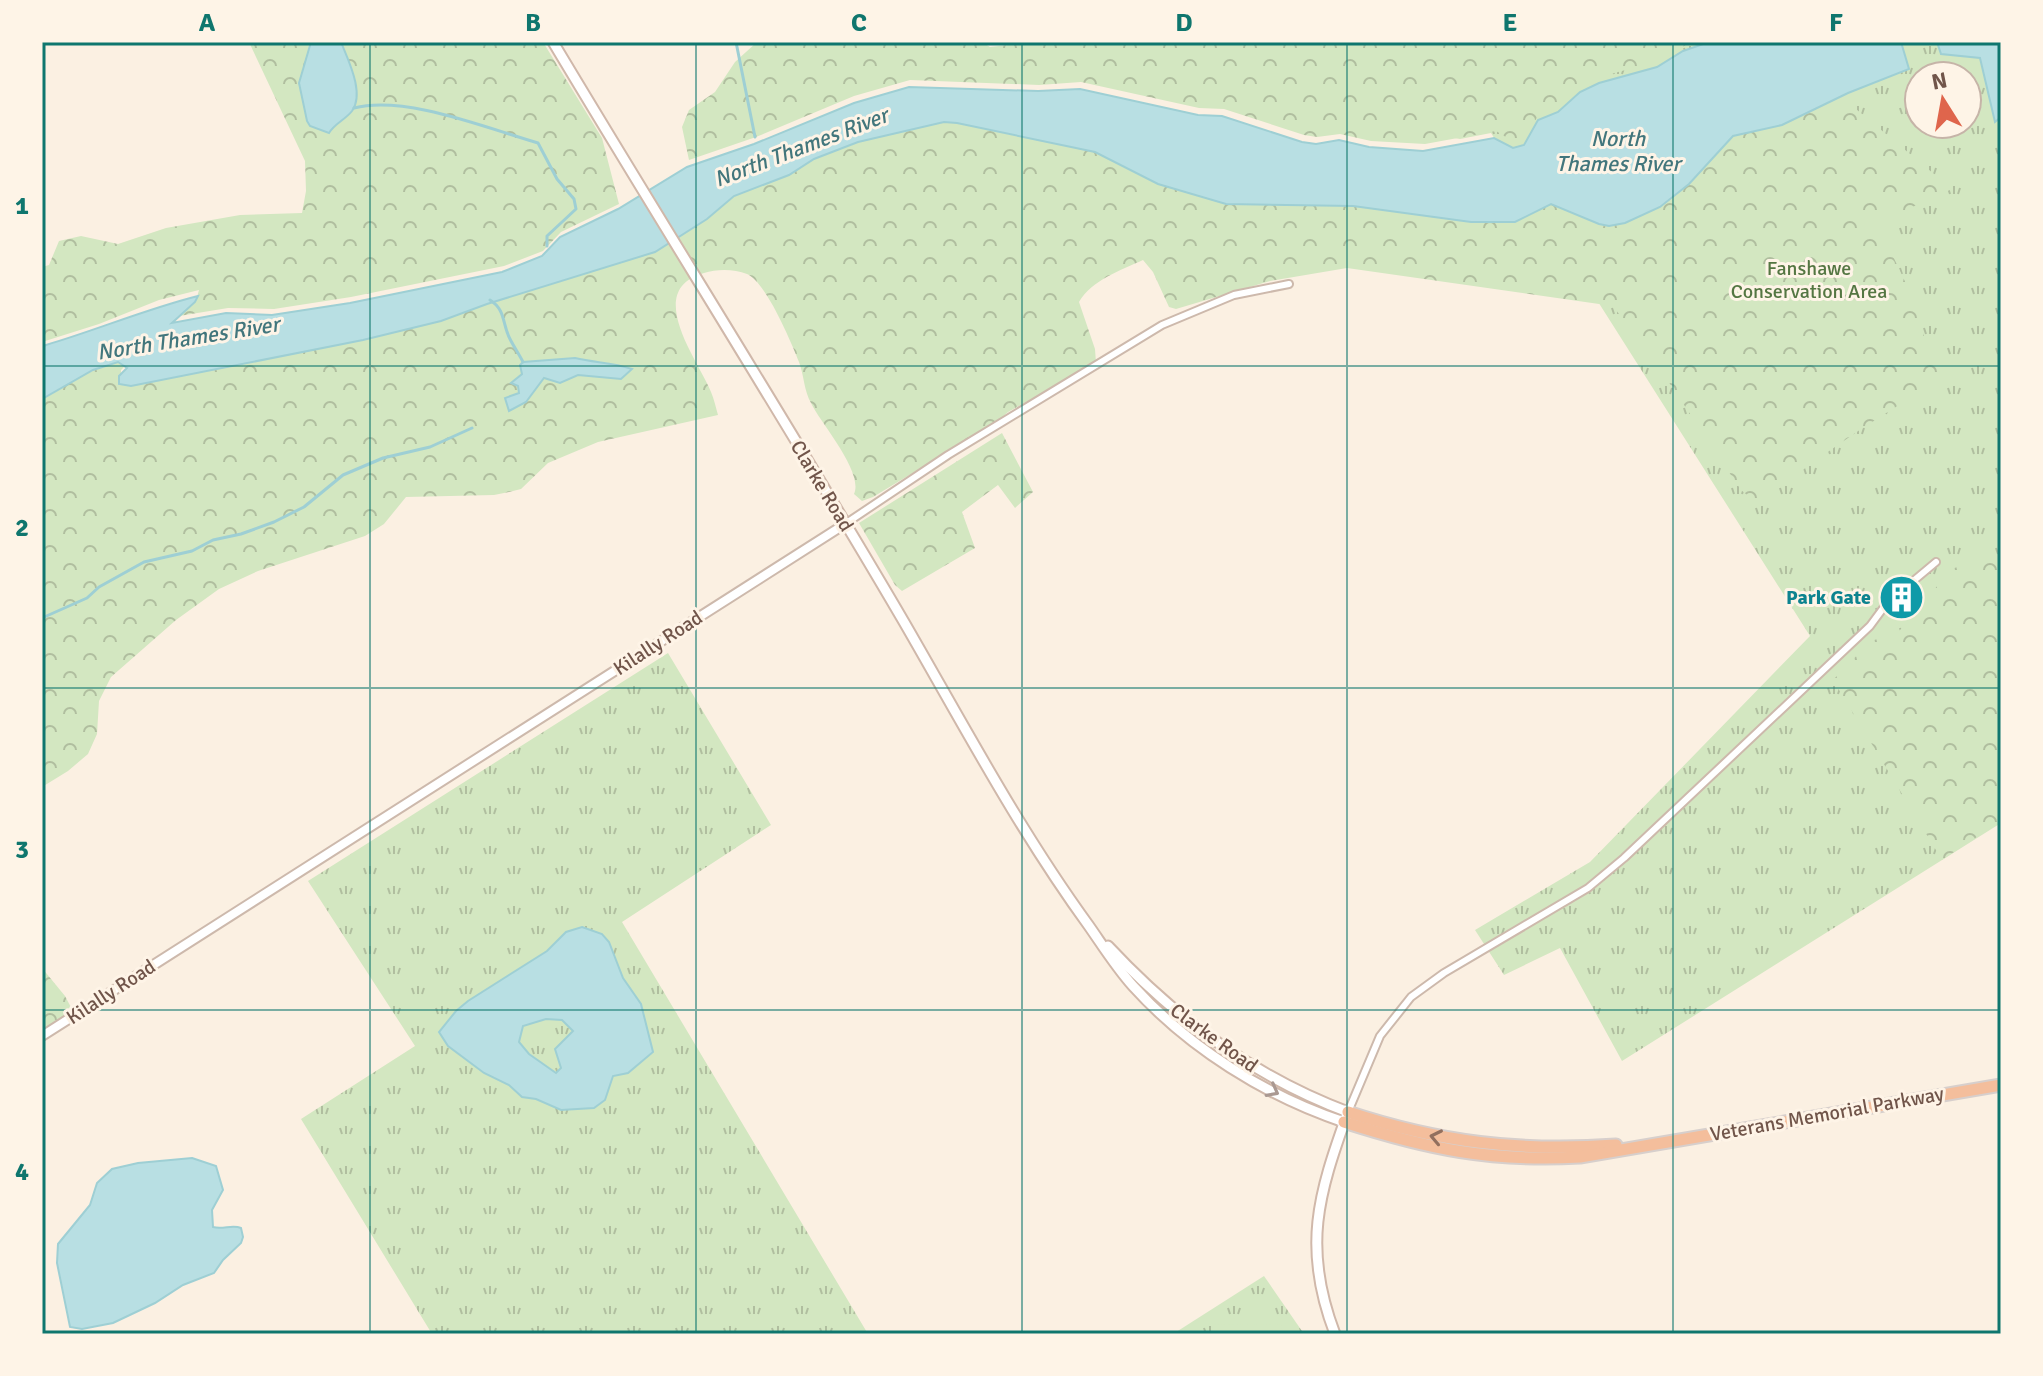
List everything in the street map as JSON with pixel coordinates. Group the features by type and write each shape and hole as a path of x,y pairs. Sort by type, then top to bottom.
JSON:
{"highway":[{"name":"Veterans Memorial Parkway","path":"1346,1117 1482,1145 1542,1148 1653,1144 2001,1085"}],"main road":[{"name":"Clarke Road","path":"553,42 845,524 1033,844 1091,930 1140,982 1217,1043 1283,1084 1346,1117"},
{"path":"1335,1334 1316,1263 1317,1213 1328,1168 1346,1117"}],"street":[{"name":"Kilally Road","path":"42,1036 845,524 948,455 1162,325 1234,295 1289,284"},
{"path":"1346,1117 1380,1036 1411,997 1435,979 1588,888 1624,858 1870,626 1887,603 1936,562"}],"green space":[{"path":"249,42 311,42 299,83 307,121 334,124 351,113 355,83 341,42 543,42 602,138 619,204 561,232 543,251 504,266 274,309 228,308 173,317 197,297 199,290 159,300 42,342 42,267 49,265 59,241 81,236 118,244 166,228 240,215 302,213 306,191 305,161"},
{"path":"757,42 982,42 990,47 1032,42 1574,42 1585,46 1600,42 1691,42 1658,61 1600,77 1581,86 1559,105 1539,114 1525,138 1514,142 1496,131 1425,144 1371,141 1340,134 1317,137 1224,109 1199,108 1081,82 1039,85 910,80 854,96 756,137 689,160 682,127 689,110 715,92 735,62"},
{"name":"Fanshawe Conservation Area","path":"1433,42 2001,42 2001,823 1622,1061 1560,948 1504,975 1475,930 1590,862 1810,636 1491,133 1460,139 1443,136"},
{"path":"1850,104 1952,189 1877,223 1912,296 1928,350 1954,375 1878,418 1757,503 1741,490 1662,372 1613,306 1347,268 1270,281 1176,309 1169,307 1153,272 1143,260 1099,282 1079,302 1095,349 1096,363 1008,412 997,422 862,501 854,494 853,473 847,461 809,398 799,362 770,300 747,274 731,270 714,271 686,282 678,294 676,310 687,345 711,392 718,415 598,442 548,463 521,489 494,495 406,497 384,524 365,536 258,571 219,589 176,620 111,677 99,701 97,734 88,754 42,787 42,395 120,358 128,363 121,370 121,379 365,336 736,192 859,138 946,118 1553,199 1736,133 1784,122 1826,105"},
{"path":"1002,433 1033,492 1015,508 998,485 962,512 975,548 902,591 895,585 859,523"},
{"path":"2001,557 2001,821 1942,860 1833,680 1871,641 1897,633 1917,613 1949,570 1974,561"},
{"path":"668,653 771,825 622,922 868,1334 432,1334 301,1119 415,1046 308,881"},
{"path":"42,968 65,996 74,1013 42,1031"},
{"path":"1264,1276 1304,1334 1173,1334"},
{"path":"1281,1324 1282,1334 1213,1334 1212,1325"}],"water":[{"path":"311,42 341,42 356,86 356,104 352,111 329,133 310,126 307,121 299,83"},
{"name":"North Thames River","path":"1709,42 1901,42 1906,60 1903,60 1903,71 1848,93 1782,125 1733,136 1689,184 1660,207 1625,223 1609,226 1551,204 1515,222 1471,222 1353,206 1226,204 1158,184 1095,152 944,122 858,142 814,159 789,175 734,196 707,219 655,252 441,321 363,340 131,386 119,384 119,376 127,368 118,362 93,370 42,399 42,347 46,345 198,296 172,323 226,313 272,315 350,303 502,272 542,256 560,237 618,209 687,167 754,144 854,103 909,87 1038,91 1080,89 1198,115 1222,116 1316,144 1339,140 1369,147 1423,151 1494,138 1513,148 1524,145 1538,120 1558,112 1580,92 1599,83 1657,67 1683,51"},
{"path":"1937,42 2001,42 2001,117 1995,122 1983,60 1941,54"},
{"path":"575,358 632,369 621,379 578,375 560,383 544,378 526,402 509,411 505,398 519,393 518,386 511,383 522,374 520,365 523,362"},
{"path":"582,927 602,934 609,942 623,978 641,1004 653,1052 628,1073 613,1076 605,1100 594,1108 561,1110 536,1099 522,1097 509,1085 484,1073 448,1046 439,1032 468,1001 547,951 566,932","holes":["546,1019 562,1020 573,1031 555,1049 561,1068 556,1073 529,1054 519,1042 523,1026"]},
{"path":"192,1158 216,1166 223,1190 212,1210 213,1227 241,1228 241,1243 214,1273 183,1285 155,1303 113,1323 82,1329 70,1327 57,1263 58,1244 90,1205 97,1183 112,1169 138,1163"}],"waterway":[{"path":"736,42 755,137"},
{"path":"354,108 375,105 421,109 538,143 557,179 574,199 576,209 547,236 547,246"},
{"path":"490,300 501,313 523,362"},
{"path":"42,618 87,598 99,587 144,562 192,551 213,540 274,522 304,507 343,475 383,458 430,447 472,428"}],"place":[{"name":"Park Gate","path":"1902,597"}]}
